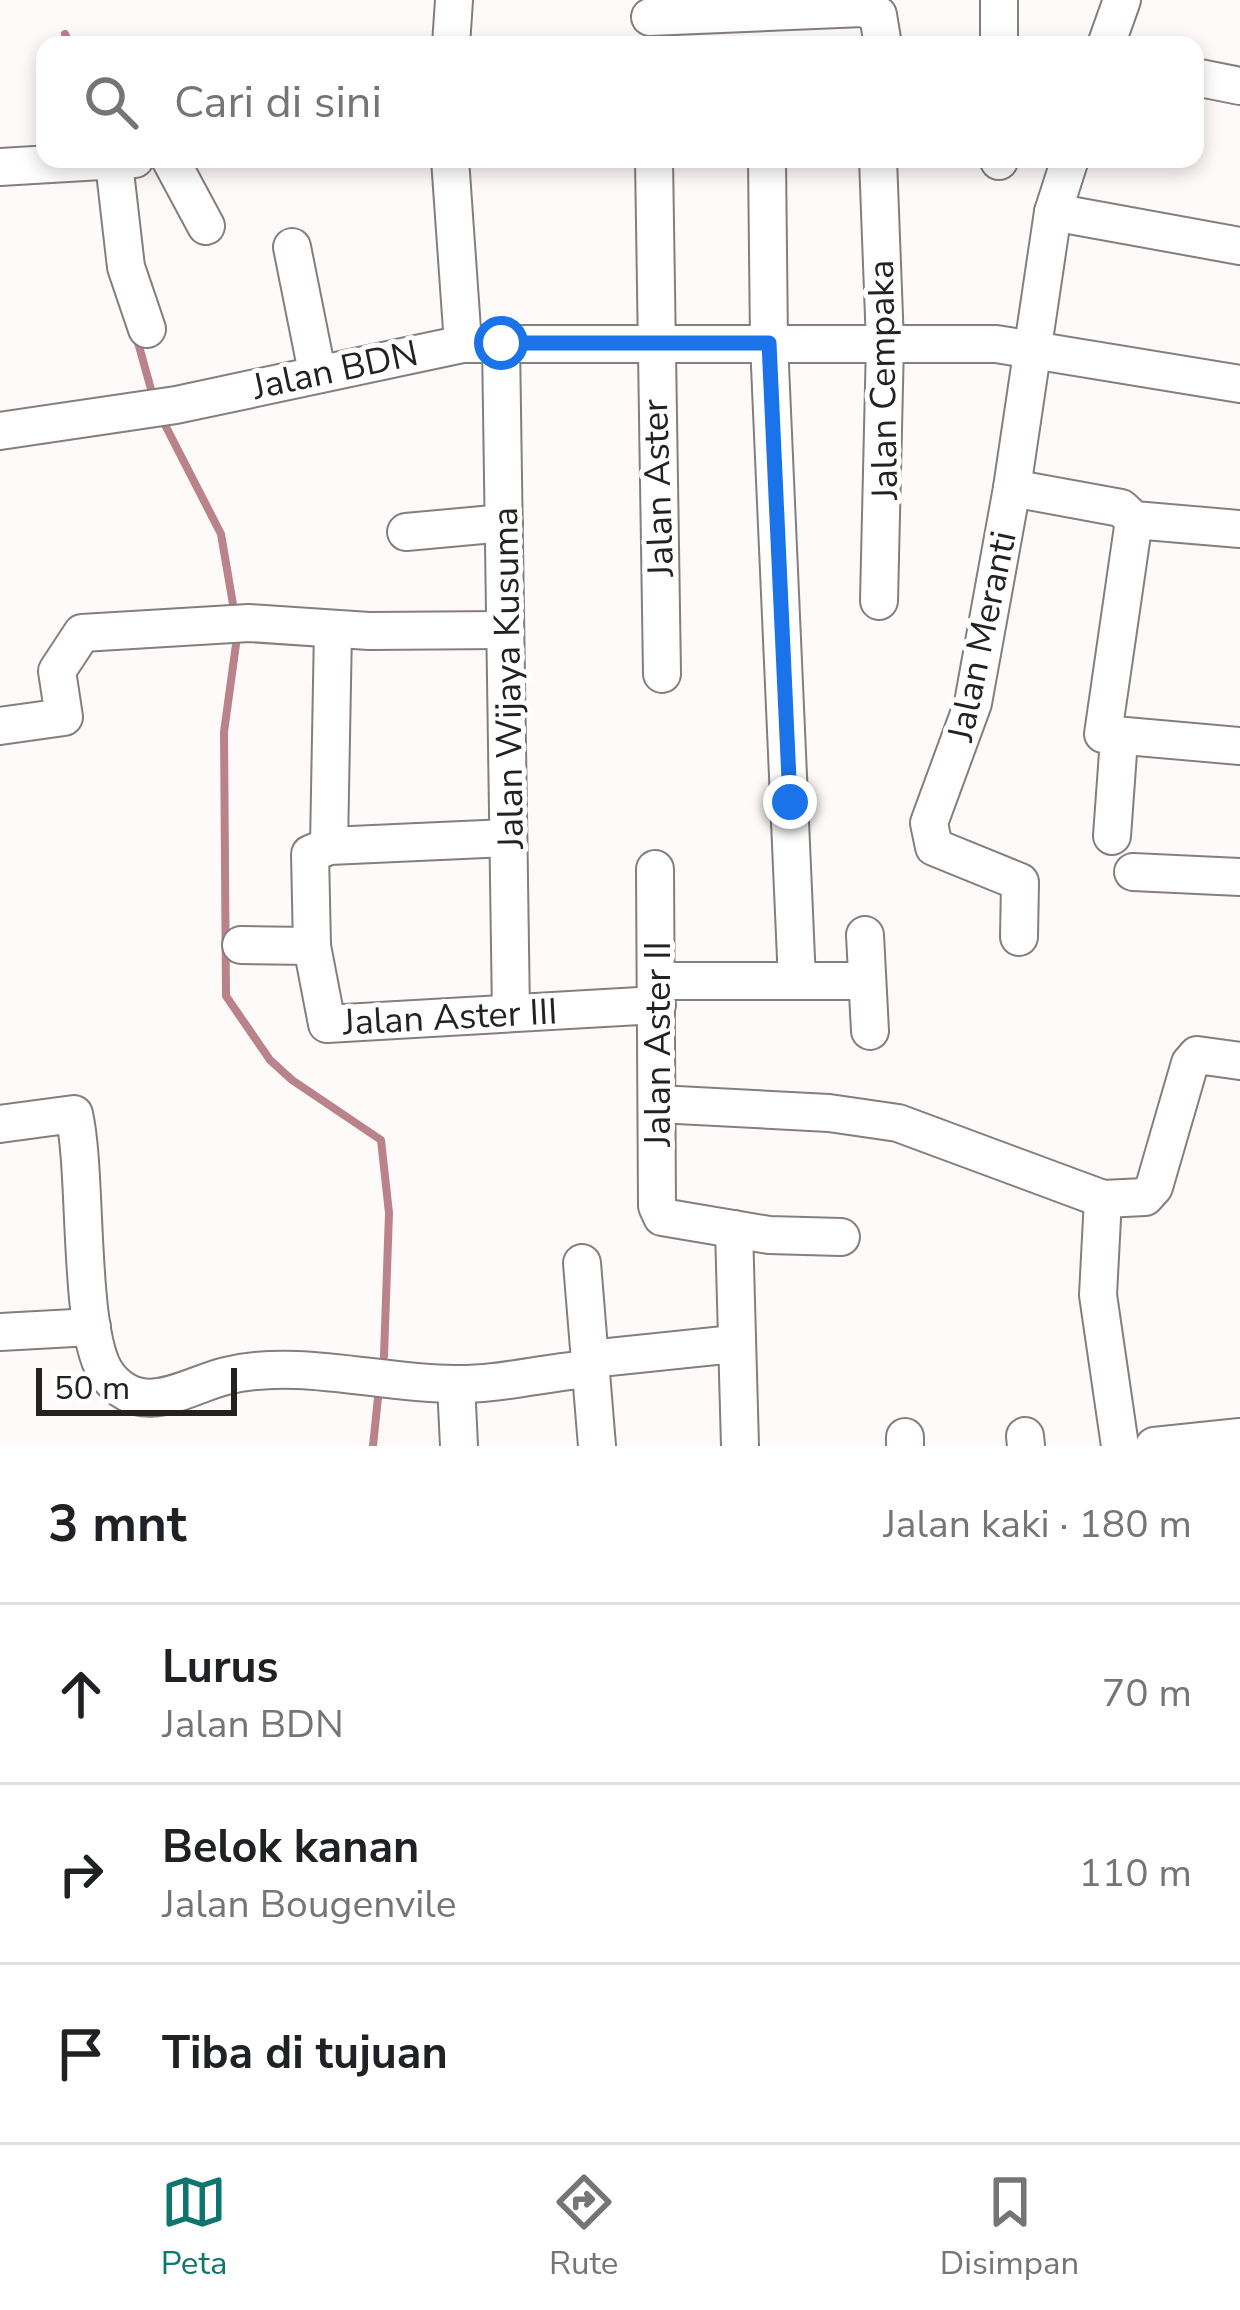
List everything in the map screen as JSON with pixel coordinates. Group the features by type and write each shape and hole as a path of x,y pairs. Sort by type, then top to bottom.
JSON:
{"street":[{"path":"452,36 454,0"},
{"path":"999,0 999,36"},
{"path":"1109,36 1122,0"},
{"path":"661,16 766,29 863,8 881,30"},
{"path":"1204,79 1240,86"},
{"path":"0,167 36,166"},
{"path":"113,168 126,267 147,328"},
{"path":"175,168 206,226"},
{"path":"451,168 463,344"},
{"name":"Jalan Aster","path":"654,168 653,344 662,674"},
{"path":"767,168 769,343 797,981"},
{"name":"Jalan Cempaka","path":"878,168 885,343 879,601"},
{"name":"Jalan Meranti","path":"1018,937 1020,881 934,847 929,823 973,703 1012,488 1053,212 1067,168"},
{"path":"1053,212 1240,246"},
{"path":"292,247 317,372"},
{"name":"Jalan Wijaya Kusuma","path":"501,343 502,630 512,1013"},
{"name":"Jalan BDN","path":"0,431 161,407 463,344 1032,347 1240,384"},
{"path":"1012,488 1121,508 1134,520 1240,530"},
{"path":"1134,520 1102,728 1108,738 1240,746"},
{"path":"406,532 504,523"},
{"path":"0,726 64,717 57,671 82,633 237,624 502,630"},
{"path":"333,628 329,846 508,838"},
{"path":"1112,836 1119,739"},
{"name":"Jalan Aster III","path":"329,846 316,847 308,862 312,946 323,1015 335,1027 512,1013 657,993 797,981 867,981"},
{"name":"Jalan Aster II","path":"655,869 657,1206 662,1217 734,1228"},
{"path":"1133,872 1240,877"},
{"path":"866,935 870,1031"},
{"path":"241,945 312,946"},
{"path":"658,1104 830,1113 898,1123 1102,1199 1145,1197 1154,1187 1190,1063 1197,1055 1240,1060"},
{"path":"14,1122 74,1114 92,1327 108,1376 129,1392 159,1399 181,1396 226,1376 284,1371 456,1384 734,1344"},
{"path":"1102,1199 1098,1295 1120,1446"},
{"path":"740,1446 734,1228 841,1237"},
{"path":"582,1263 596,1446"},
{"path":"0,1332 92,1327"},
{"path":"456,1384 458,1446"},
{"path":"1154,1446 1240,1437"}],"waterway":[{"path":"137,339 154,400"},
{"path":"162,419 221,534 235,616"},
{"path":"237,637 224,732 226,996 270,1060 381,1140 389,1213 384,1356"},
{"path":"373,1446 379,1388"}],"route":[{"path":"501,343 769,343 790,802"}]}
